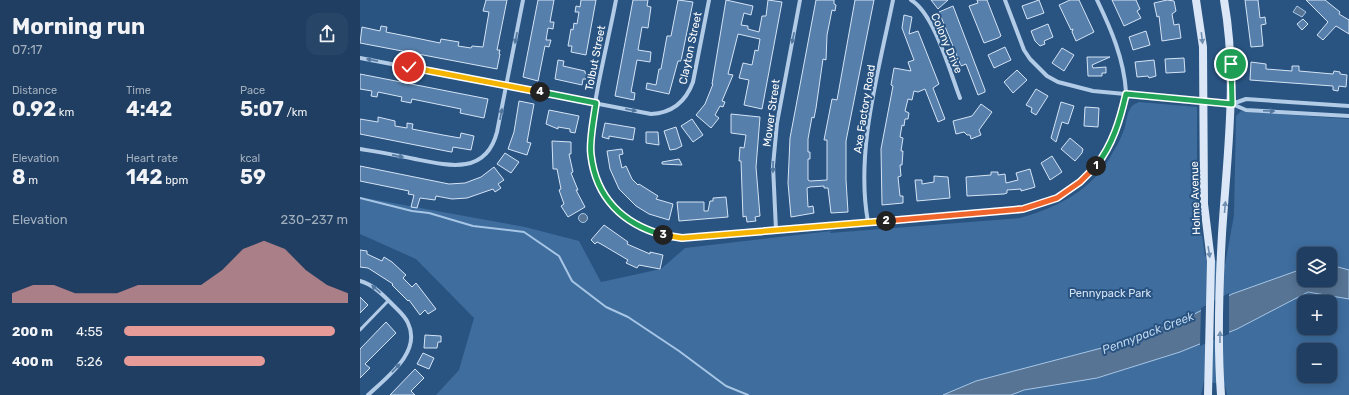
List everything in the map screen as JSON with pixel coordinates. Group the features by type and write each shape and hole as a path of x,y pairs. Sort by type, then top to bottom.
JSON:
{"main road":[{"name":"Holme Avenue","path":"1196,0 1203,47 1204,204 1211,261 1210,376 1208,395"},
{"path":"1221,395 1219,376 1221,274 1232,104 1230,45 1224,0"}],"street":[{"path":"360,148 456,166 478,160 495,141 523,0"},
{"name":"Tolbut Street","path":"616,0 596,103 590,154 601,189 613,206 632,223 648,231 666,236 682,238 1023,209 1057,198 1080,182 1100,160 1110,145 1117,130 1126,94"},
{"name":"Clayton Street","path":"596,103 651,114 676,107 684,100 694,82 709,0"},
{"name":"Mower Street","path":"776,230 773,166 777,123 800,0"},
{"name":"Axe Factory Road","path":"868,222 865,187 866,142 893,0"},
{"name":"Colony Drive","path":"911,0 924,12 931,23 960,98"},
{"path":"1005,0 1024,50 1030,59 1047,76 1070,87 1232,104 1246,110 1349,116"},
{"path":"1097,0 1114,35 1122,68 1126,94"},
{"path":"360,58 596,103"},
{"path":"1232,104 1246,99 1349,106"},
{"path":"360,281 371,285 388,301 408,323 411,335 410,347 405,357 368,395"}],"lane":[{"path":"360,330 388,301"}],"green space":[{"name":"Pennypack Park","path":"1139,102 1197,107 1197,202 1205,256 1225,265 1234,215 1236,116 1241,111 1349,119 1349,395 1227,395 1225,385 1204,381 1201,395 436,395 459,370 474,318 416,259 360,234 360,197 525,227 579,241 601,282 661,269 685,248 831,231 830,233 1020,218 1034,214 1062,202 1086,186 1105,165 1118,143 1123,134 1127,115 1133,106"}],"water":[{"path":"1297,6 1306,12 1302,17 1293,12"},
{"path":"581,214 585,214 587,218 585,222 581,222 579,220 579,216"},
{"name":"Pennypack Creek","path":"1337,267 1349,270 1349,299 1337,297 1337,295 1308,292 1302,295 1297,295 1297,298 1237,329 1180,352 1097,378 1024,390 1011,395 943,395 976,381 1113,345 1185,319 1232,294 1297,271 1297,287 1337,287"}],"pier":[{"path":"1229,293 1229,334 1200,346 1201,308"}],"building":[{"path":"486,0 507,0 497,50 500,50 500,54 497,69 360,43 362,27 380,31 381,26 387,27 386,32 440,43 441,39 459,42 458,46 471,48 472,46 483,47 489,12 483,11"},
{"path":"538,0 554,0 550,22 554,22 553,29 548,28 546,40 551,40 549,47 545,46 538,81 523,77"},
{"path":"581,0 596,0 586,55 571,52 572,46 568,46 571,29 573,30 574,23 577,24 579,12 575,12 576,6 580,7"},
{"path":"633,0 648,0 647,6 651,7 648,28 642,27 638,50 651,52 650,62 637,60 631,92 635,93 634,100 615,96"},
{"path":"678,0 693,2 681,61 678,61 669,94 646,89 647,83 656,85 659,69 661,69 667,36 671,36"},
{"path":"726,0 753,6 751,15 744,13 741,25 748,26 748,29 759,32 762,16 766,16 768,0 782,2 762,109 744,105 749,80 739,78 743,63 752,65 755,50 758,51 760,39 738,34 728,74 733,75 722,101 725,102 723,107 720,106 715,115 719,118 711,128 696,115 705,104 713,84"},
{"path":"816,0 834,0 834,4 836,5 835,11 832,10 827,35 826,60 823,59 816,108 814,118 812,117 808,139 808,152 810,152 810,159 808,159 808,180 810,181 827,180 827,140 824,140 832,99 837,100 855,0 874,0 846,141 848,212 831,213 828,188 824,188 824,186 810,187 807,188 808,207 813,206 814,213 791,217 788,183 790,138"},
{"path":"931,0 948,0 938,9"},
{"path":"977,0 987,0 1001,36 984,43 969,6 978,3"},
{"path":"1039,0 1044,13 1027,19 1022,6"},
{"path":"1070,0 1079,0 1094,32 1076,41 1072,32 1073,29 1071,30 1059,5"},
{"path":"1112,0 1136,0 1140,9 1137,11 1141,18 1124,26"},
{"path":"1167,0 1174,1 1176,11 1172,14 1174,25 1179,24 1181,38 1162,41 1159,16 1157,17 1154,3"},
{"path":"1245,0 1258,0 1260,18 1265,17 1266,24 1261,25 1263,46 1251,47"},
{"path":"1306,0 1325,0 1340,12 1339,14 1349,20 1349,34 1336,26 1323,40 1317,35 1328,22"},
{"path":"953,6 985,90 985,92 978,95 966,64 961,66 939,12"},
{"path":"904,15 912,17 909,34 918,31 939,84 933,88 945,119 938,122 925,89 918,92 914,91 912,100 908,99 905,111 909,113 908,119 905,119 904,126 902,125 900,137 903,138 901,151 903,151 902,165 900,165 901,176 898,177 900,196 903,196 903,203 882,205 881,149 893,86 891,85 894,68 911,71 908,62 914,60 902,28"},
{"path":"1303,19 1308,24 1302,30 1297,24"},
{"path":"1048,24 1053,37 1044,41 1045,44 1040,46 1035,41 1031,31"},
{"path":"1146,31 1150,45 1133,50 1129,37"},
{"path":"1005,47 1011,60 994,68 988,55"},
{"path":"1062,48 1074,55 1064,71 1052,63"},
{"path":"1087,57 1110,57 1092,65 1093,68 1106,67 1106,73 1102,73 1102,76 1088,76"},
{"path":"1184,58 1185,72 1166,73 1165,59"},
{"path":"558,60 564,61 563,66 585,71 587,74 586,79 583,79 582,85 555,79"},
{"path":"1154,60 1156,76 1149,78 1148,76 1137,77 1135,62"},
{"path":"1251,62 1266,64 1266,69 1292,71 1292,66 1299,66 1299,71 1333,74 1334,71 1340,72 1340,74 1347,75 1346,87 1339,86 1338,91 1333,90 1333,86 1250,80"},
{"path":"1017,70 1027,80 1013,93 1004,82"},
{"path":"360,74 488,99 484,118 460,113 461,109 412,99 411,103 401,101 402,97 378,92 377,97 371,96 372,91 360,89"},
{"path":"1036,89 1048,96 1036,115 1031,112 1032,108 1026,105"},
{"path":"519,101 534,104 527,142 531,143 527,155 508,149 514,132"},
{"path":"1061,102 1074,106 1068,124 1062,122 1056,142 1051,138"},
{"path":"981,104 992,112 979,130 981,135 971,139 970,135 967,135 964,132 956,134 953,121 972,116"},
{"path":"1085,107 1099,108 1098,127 1084,126"},
{"path":"549,110 579,116 575,133 570,132 570,129 558,127 558,129 546,124"},
{"path":"731,114 760,117 756,167 760,216 755,217 756,221 747,222 746,216 743,217 741,161 739,161 740,147 744,148 746,135 731,133"},
{"path":"378,117 395,121 395,126 407,128 407,123 413,124 412,129 460,138 461,133 474,136 471,150 453,147 451,152 360,134 360,119 378,122"},
{"path":"692,119 703,135 693,142 681,126"},
{"path":"605,123 635,128 633,140 609,136 609,139 602,137"},
{"path":"676,127 682,146 670,150 664,131"},
{"path":"646,132 658,132 659,145 646,143"},
{"path":"1070,138 1083,149 1082,153 1075,161 1061,149"},
{"path":"552,141 571,142 571,154 569,154 573,172 571,173 578,190 576,190 585,207 568,217 561,206 564,204 559,190 561,189 557,169 553,169"},
{"path":"622,149 623,154 619,155 622,168 626,166 632,179 638,185 639,184 658,196 656,199 673,204 669,220 649,214 636,206 619,189 610,169 607,151"},
{"path":"505,153 519,162 511,173 497,164"},
{"path":"1052,156 1062,172 1050,180 1041,163"},
{"path":"679,159 682,165 662,164 662,162"},
{"path":"360,166 449,184 465,183 481,177 494,167 504,180 498,184 501,188 495,192 493,189 467,198 452,199 436,196 435,200 420,198 417,208 411,207 414,195 408,194 409,191 360,181"},
{"path":"1030,169 1035,187 1021,191 1021,189 1007,190 1007,193 1004,194 967,196 966,177 991,175 991,172 998,172 998,175 1005,174 1006,183 1018,180 1016,173"},
{"path":"934,176 948,177 950,198 917,201 915,180 922,180 922,184 934,182"},
{"path":"726,197 728,217 679,221 677,202 704,202 704,211 708,211 710,201 713,201 713,198"},
{"path":"604,225 628,242 627,244 650,254 650,252 663,255 660,269 639,265 637,268 626,263 628,260 601,244 597,242 595,244 591,240"},
{"path":"360,250 367,251 367,254 382,261 384,257 392,262 406,275 403,278 412,287 416,283 436,309 428,314 425,310 420,315 409,300 408,301 392,285 393,284 368,268 360,267"},
{"path":"360,297 368,305 360,313"},
{"path":"386,322 396,333 365,364 370,368 360,378 360,349"},
{"path":"425,335 441,336 441,342 438,342 437,348 424,348"},
{"path":"423,353 434,358 429,369 417,364"},
{"path":"415,369 424,378 411,391 415,395 390,395"}],"waterway":[{"path":"360,198 412,211 429,213 473,226 524,232 559,256 572,281 606,307 628,317 679,351 726,386 748,395"}],"route":[{"path":"409,67 596,103 590,154 596,178 601,189 613,206 632,223 648,231 666,236 682,238 1002,212 1023,209 1041,204 1070,191 1090,173 1110,145 1117,130 1126,94 1232,104 1231,64"}]}
